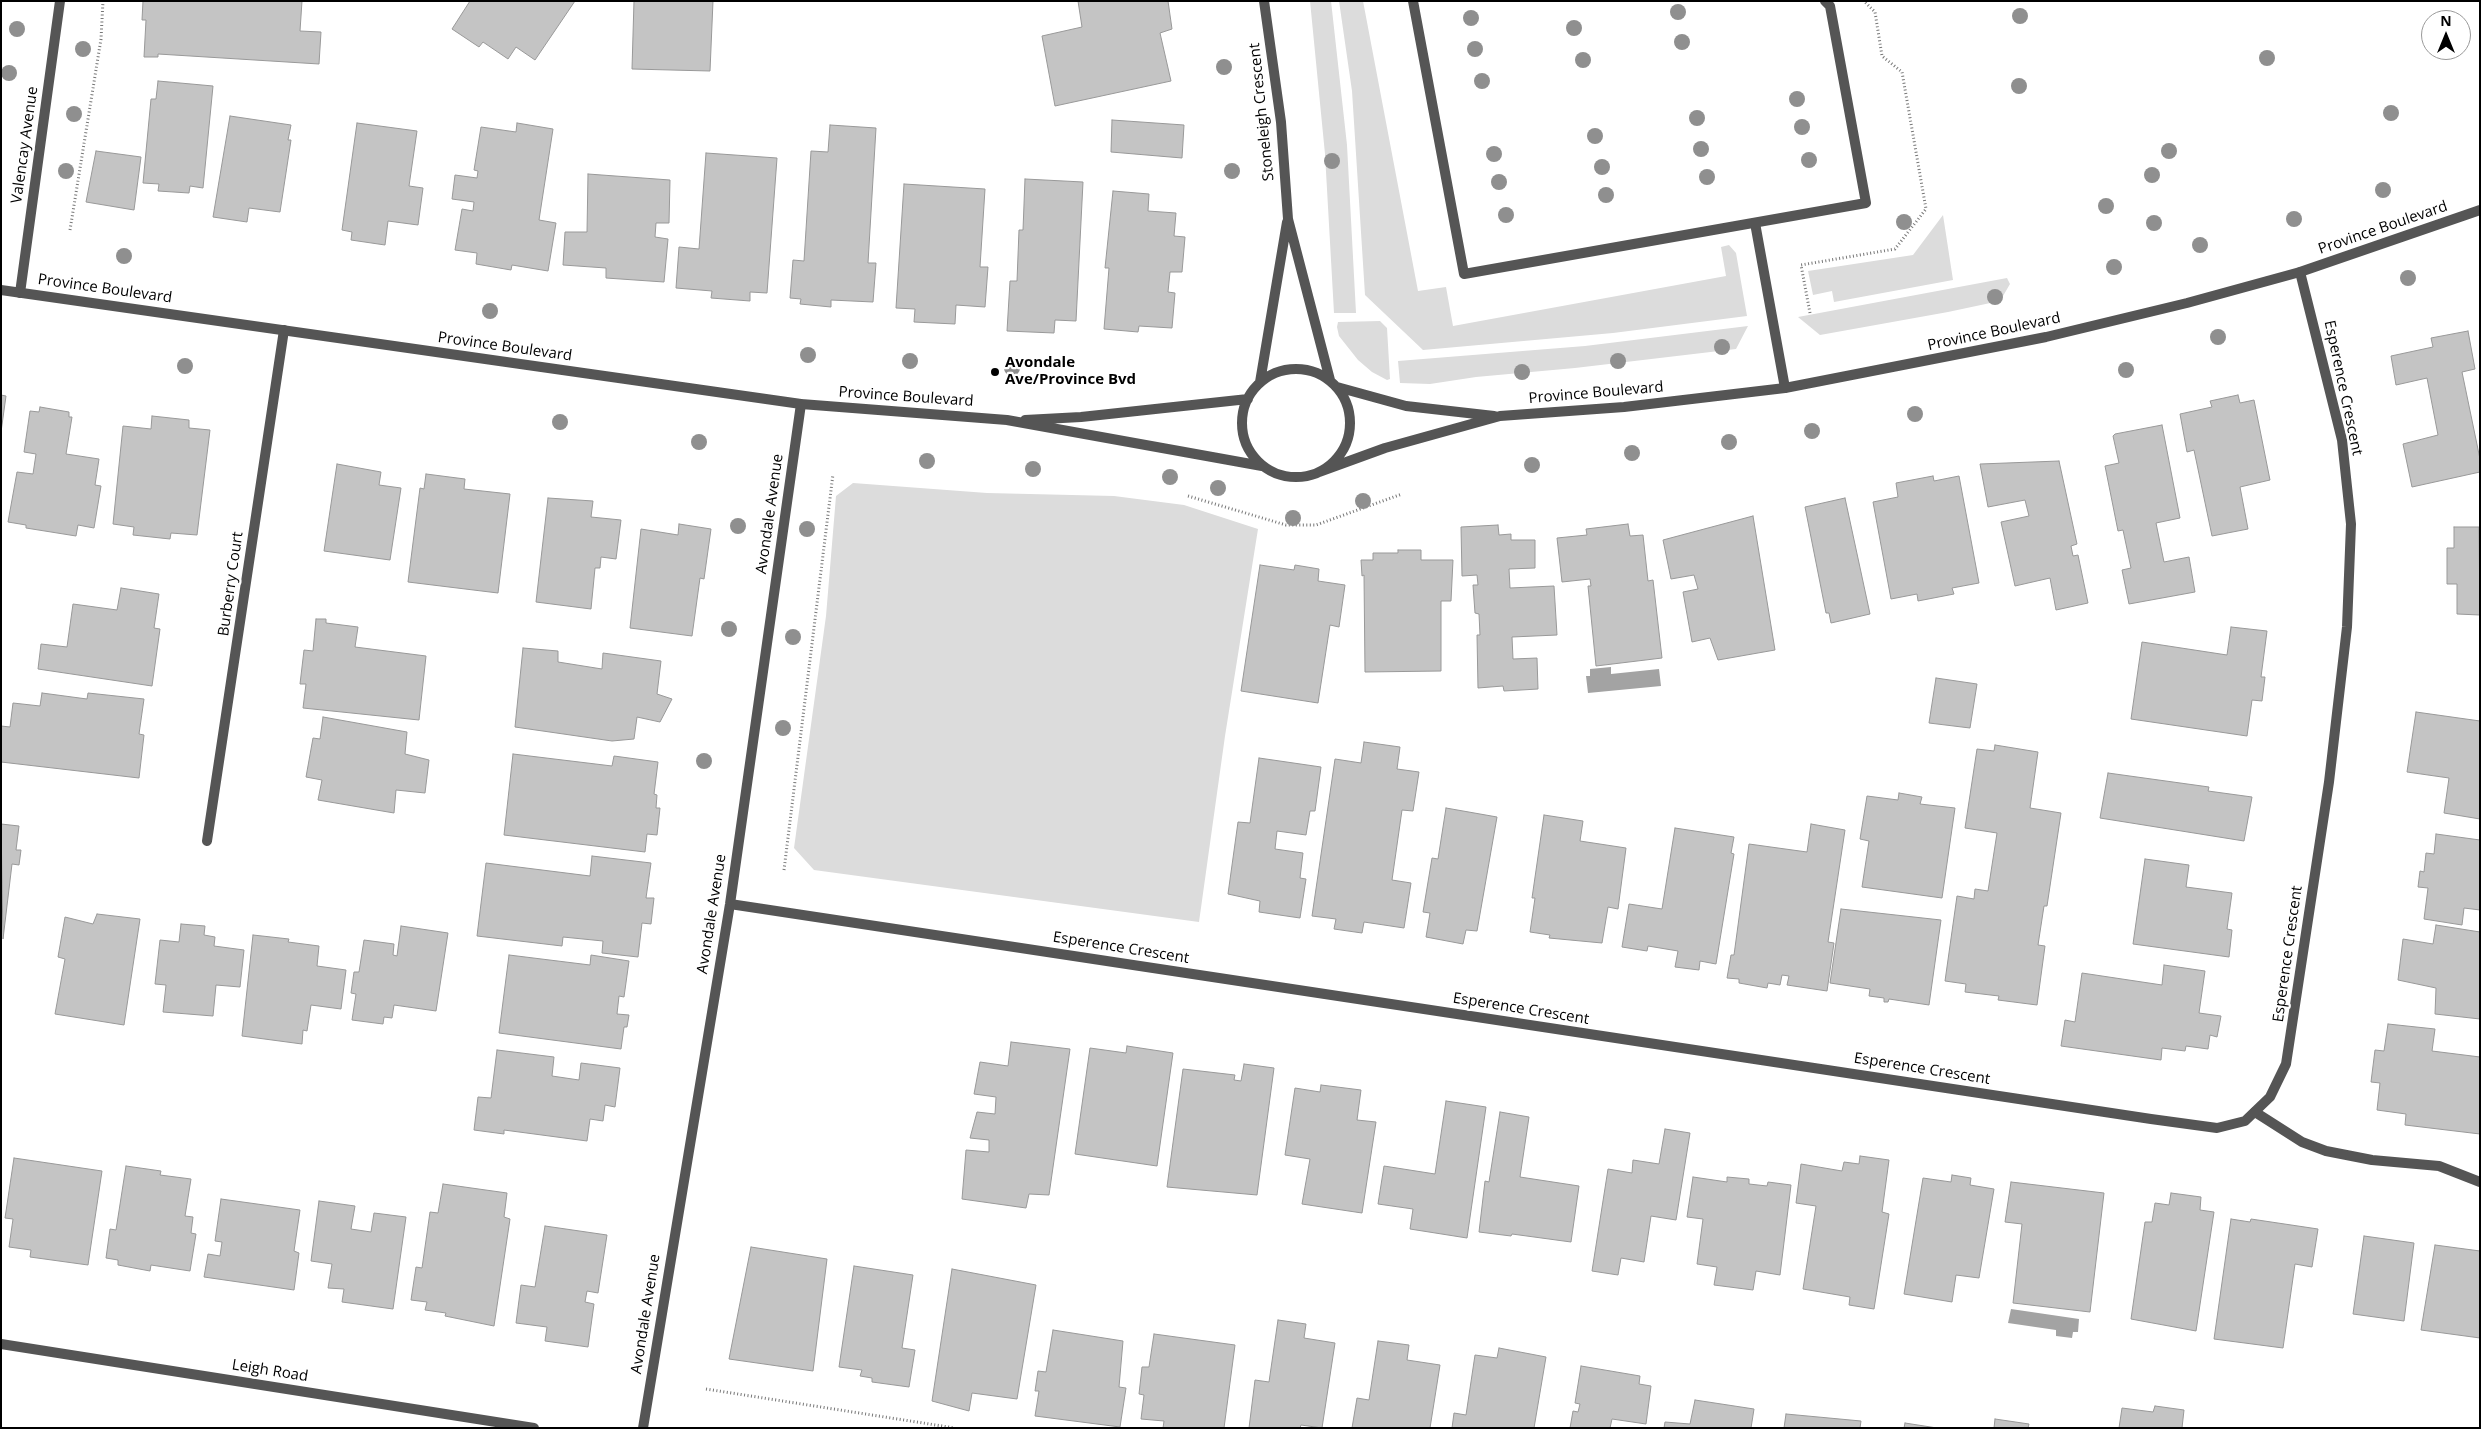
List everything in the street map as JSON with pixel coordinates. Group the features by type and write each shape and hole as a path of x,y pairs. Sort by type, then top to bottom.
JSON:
{"street":[{"name":"Valencay Avenue","path":"20,293 60,1"},
{"name":"Stoneleigh Crescent","path":"1264,1 1281,122 1288,219 1333,384"},
{"path":"1413,1 1464,274 1866,203 1830,6 1825,1"},
{"name":"Province Boulevard","path":"1262,466 1249,451 1242,431 1242,411 1260,382 1276,372 1295,368 1313,372 1333,384 1406,406 1500,416 1624,407 1785,388 2046,337 2187,303 2300,272 2480,210"},
{"name":"Stoneleigh Crescent","path":"1260,382 1288,219"},
{"path":"1755,222 1785,388"},
{"name":"Esperence Crescent","path":"730,904 2217,1128 2245,1122 2270,1098 2286,1064 2329,782 2346,627 2351,524 2342,440 2300,272"},
{"name":"Province Boulevard","path":"1,290 801,404 1007,420 1262,466 1280,476 1300,478 1385,448 1500,416"},
{"name":"Burberry Court","path":"207,841 284,330"},
{"name":"Province Boulevard","path":"1319,472 1335,461 1346,444 1350,424 1348,405 1333,384"},
{"name":"Province Boulevard","path":"1007,420 1081,417 1248,399"},
{"name":"Avondale Avenue","path":"643,1428 730,904 801,404"},
{"path":"2255,1112 2302,1142 2326,1151 2372,1160 2439,1166 2480,1182"},
{"name":"Leigh Road","path":"1,1344 534,1428"}],"path":[{"path":"70,230 100,39 103,1"},
{"path":"784,870 833,474"},
{"path":"1188,496 1286,526 1316,525 1402,494"},
{"path":"706,1389 955,1428"}],"shaded area":[{"path":"1310,1 1331,1 1347,145 1356,313 1334,313 1325,154"},
{"path":"1339,1 1363,1 1418,291 1446,287 1453,326 1726,276 1721,247 1729,245 1736,253 1747,316 1613,333 1423,350 1365,295 1352,91"},
{"path":"1943,215 1953,280 1834,302 1832,291 1813,295 1808,271 1913,255"},
{"path":"2007,278 2010,284 2003,296 1995,302 1948,312 1820,335 1798,317"},
{"path":"1380,321 1387,328 1390,379 1387,380 1372,372 1358,360 1339,336 1337,327 1338,322"},
{"path":"1748,326 1736,349 1575,368 1476,377 1430,384 1400,383 1398,361 1585,346"},
{"path":"853,483 987,493 1114,496 1184,505 1258,529 1225,736 1199,922 814,870 794,848 826,616 836,496"},
{"path":"1611,667 1611,674 1659,669 1661,686 1588,693 1586,676 1590,676 1590,669"},
{"path":"2011,1309 2079,1319 2078,1332 2073,1332 2072,1338 2056,1336 2056,1330 2008,1323"}],"building":[{"path":"143,1 302,1 300,31 321,32 319,64 158,54 158,57 144,57 146,20 142,20"},
{"path":"470,1 575,1 535,60 516,47 508,59 483,42 479,47 452,29"},
{"path":"634,1 713,1 710,71 632,69"},
{"path":"1078,1 1168,1 1172,29 1160,33 1171,81 1055,106 1042,36 1082,27"},
{"path":"158,81 213,86 203,188 190,186 189,193 158,191 159,184 143,183 151,99 156,99"},
{"path":"230,116 291,125 288,140 291,140 280,212 249,208 247,222 213,217"},
{"path":"1112,120 1184,125 1182,158 1111,152"},
{"path":"357,123 417,131 409,186 423,188 418,225 388,221 385,245 351,240 352,232 342,230"},
{"path":"517,123 553,129 539,220 556,223 548,271 512,265 511,270 476,264 477,253 455,250 462,209 473,211 474,202 452,199 455,175 477,178 478,171 474,170 481,127 516,132"},
{"path":"830,125 876,128 868,263 876,263 873,302 831,300 831,307 800,304 801,299 790,298 793,260 804,261 811,151 828,152"},
{"path":"96,151 141,157 134,210 86,202"},
{"path":"706,153 777,158 767,293 750,292 750,301 711,298 712,291 676,288 679,247 699,249"},
{"path":"588,174 670,180 669,223 656,223 655,237 668,239 664,282 606,278 606,268 563,265 565,232 587,232"},
{"path":"1025,179 1083,182 1076,321 1055,320 1054,333 1007,331 1010,281 1017,281 1019,230 1023,230"},
{"path":"904,184 985,189 980,267 988,267 985,307 956,305 955,324 914,322 915,309 896,308"},
{"path":"1113,191 1149,194 1148,211 1176,213 1174,236 1185,237 1182,272 1170,272 1168,292 1175,293 1172,328 1139,326 1138,332 1104,329 1109,268 1105,268"},
{"path":"2468,331 2475,369 2462,372 2480,459 2480,472 2412,487 2403,444 2438,435 2427,378 2396,385 2391,356 2433,347 2431,338"},
{"path":"1,395 6,396 1,432"},
{"path":"2238,395 2240,403 2254,400 2270,480 2240,487 2248,529 2212,536 2194,450 2187,452 2180,414 2212,407 2210,401"},
{"path":"40,407 69,412 69,417 72,417 66,454 99,459 95,485 101,486 94,528 78,525 76,536 26,528 26,525 8,522 17,472 33,474 36,454 24,452 30,411 39,412"},
{"path":"152,416 189,420 189,428 210,430 197,535 171,533 170,539 133,535 134,527 113,524 123,426 151,429"},
{"path":"2162,425 2180,518 2156,523 2164,562 2189,557 2195,592 2129,604 2122,570 2131,568 2123,530 2118,531 2105,466 2119,463 2113,436 2115,434"},
{"path":"2059,461 2077,544 2071,546 2073,556 2078,555 2088,603 2056,610 2050,578 2015,586 2001,522 2029,516 2025,500 1988,507 1980,464"},
{"path":"337,464 381,472 379,485 401,488 390,560 324,551"},
{"path":"426,474 465,479 464,489 510,494 498,593 408,582 420,488 424,489"},
{"path":"1933,476 1934,481 1959,476 1979,583 1952,588 1954,594 1918,601 1917,594 1891,599 1873,502 1898,497 1896,483"},
{"path":"548,498 593,501 591,517 621,520 616,559 601,557 600,568 595,568 591,609 536,602"},
{"path":"1845,498 1870,614 1831,623 1829,613 1826,613 1805,507"},
{"path":"1753,516 1775,650 1718,660 1710,638 1692,642 1683,592 1698,589 1694,575 1671,579 1663,540"},
{"path":"679,524 711,529 704,579 700,578 692,636 630,628 641,529 678,535"},
{"path":"1628,524 1630,536 1643,535 1648,581 1653,580 1662,658 1596,666 1588,586 1591,586 1590,579 1562,582 1557,538 1587,535 1586,529"},
{"path":"1498,525 1499,535 1511,534 1511,540 1535,540 1535,568 1509,569 1510,588 1554,586 1557,635 1512,637 1513,659 1537,658 1538,689 1504,691 1503,686 1478,688 1477,635 1480,635 1479,614 1475,613 1473,585 1478,585 1477,575 1462,576 1461,527"},
{"path":"2454,527 2479,527 2480,615 2457,614 2457,584 2447,584 2447,548 2454,548"},
{"path":"1398,550 1421,550 1421,560 1453,560 1451,601 1441,601 1441,671 1365,672 1364,575 1362,576 1361,560 1373,560 1373,553 1398,553"},
{"path":"1260,565 1294,570 1295,565 1319,569 1318,581 1345,585 1339,627 1330,625 1318,703 1241,691"},
{"path":"121,588 159,594 154,628 160,629 152,686 38,669 41,644 67,647 73,604 117,610"},
{"path":"316,619 326,619 326,623 358,627 355,647 426,656 419,720 303,708 306,684 300,684 304,650 313,651"},
{"path":"2231,627 2267,631 2261,677 2265,677 2262,701 2252,700 2247,736 2131,719 2142,642 2227,655"},
{"path":"523,648 558,651 558,662 602,669 603,653 661,661 657,694 672,699 660,722 637,717 634,739 612,741 515,727"},
{"path":"1936,678 1977,684 1970,728 1929,723"},
{"path":"42,693 87,699 88,693 144,699 139,734 144,735 139,778 1,762 1,726 10,727 13,703 40,706"},
{"path":"2416,712 2480,721 2480,819 2444,813 2449,778 2407,772"},
{"path":"323,717 407,732 405,754 429,760 425,793 396,790 394,813 318,800 322,780 306,777 313,738 320,739"},
{"path":"1364,742 1400,747 1397,769 1419,772 1413,811 1402,810 1392,880 1411,883 1404,928 1364,922 1362,933 1334,929 1336,919 1312,916 1335,759 1361,763"},
{"path":"1995,745 2038,752 2030,808 2061,813 2047,906 2044,906 2038,945 2045,946 2037,1005 1998,1000 1999,996 1965,992 1966,984 1945,981 1957,896 1974,899 1975,889 1988,891 1997,833 1965,828 1977,749 1994,751"},
{"path":"513,754 612,766 614,756 658,762 654,794 657,795 656,808 660,808 657,835 647,834 645,852 504,835"},
{"path":"1259,758 1321,767 1315,811 1310,811 1306,835 1277,831 1275,849 1303,853 1300,878 1306,879 1300,918 1259,912 1260,901 1228,894 1238,822 1250,823"},
{"path":"2108,773 2209,787 2208,791 2252,797 2244,841 2100,818"},
{"path":"1899,793 1922,797 1920,804 1955,808 1942,898 1862,887 1869,841 1860,839 1867,796 1898,800"},
{"path":"1446,808 1497,817 1477,931 1466,930 1463,944 1426,937 1430,913 1423,912 1432,858 1438,859"},
{"path":"1544,815 1583,821 1580,841 1626,848 1618,909 1608,907 1602,943 1549,938 1550,935 1530,932 1535,898 1532,898"},
{"path":"1,824 19,826 16,850 21,850 19,865 12,864 3,939"},
{"path":"1811,824 1845,830 1828,942 1834,943 1827,991 1787,985 1789,976 1782,975 1780,985 1768,983 1767,988 1739,983 1739,979 1727,978 1731,955 1734,955 1749,844 1807,852"},
{"path":"1675,828 1734,837 1731,853 1734,854 1716,964 1700,961 1699,970 1675,967 1678,951 1648,946 1647,951 1622,947 1629,904 1662,909"},
{"path":"2436,834 2480,840 2480,910 2464,908 2462,925 2424,919 2428,888 2418,887 2420,871 2424,872 2426,853 2434,854"},
{"path":"592,856 651,863 646,898 654,898 651,924 642,923 638,957 602,953 603,941 563,937 562,946 477,936 486,863 590,876"},
{"path":"2145,859 2189,865 2186,887 2232,893 2227,929 2232,930 2229,957 2133,944"},
{"path":"1841,909 1941,920 1929,1005 1889,999 1888,1002 1884,1002 1884,998 1869,996 1870,989 1830,983"},
{"path":"97,914 140,919 124,1025 55,1014 65,959 58,957 65,917 93,924"},
{"path":"181,924 205,926 204,935 215,937 214,946 244,950 240,987 216,985 213,1016 163,1012 166,985 155,984 160,940 179,942"},
{"path":"2436,925 2480,932 2480,1019 2435,1014 2436,988 2398,980 2403,939 2433,944"},
{"path":"401,926 448,933 436,1011 394,1005 392,1018 384,1017 383,1024 352,1020 356,994 351,993 354,972 359,972 364,940 394,944 393,955 397,956"},
{"path":"253,935 289,939 288,942 319,946 317,966 346,970 341,1009 311,1005 307,1031 303,1030 302,1044 242,1036"},
{"path":"509,955 590,965 591,955 629,961 624,997 619,996 617,1014 629,1015 627,1027 624,1027 621,1049 499,1033"},
{"path":"2164,965 2205,971 2199,1013 2221,1016 2217,1037 2210,1035 2208,1049 2186,1046 2185,1051 2162,1048 2161,1060 2061,1046 2065,1020 2075,1022 2082,973 2162,985"},
{"path":"2388,1024 2435,1029 2432,1051 2480,1057 2480,1134 2405,1125 2406,1114 2377,1110 2380,1083 2371,1082 2375,1050 2384,1051"},
{"path":"1011,1042 1070,1049 1049,1195 1029,1194 1026,1208 962,1199 966,1150 989,1152 989,1140 970,1138 977,1112 995,1114 996,1097 974,1094 980,1062 1008,1066"},
{"path":"1127,1046 1173,1053 1157,1166 1075,1154 1090,1048 1126,1053"},
{"path":"497,1050 554,1057 552,1076 579,1080 581,1063 620,1068 615,1107 605,1105 603,1121 590,1119 587,1141 504,1130 504,1134 474,1130 478,1097 491,1098"},
{"path":"1244,1064 1274,1068 1257,1195 1167,1187 1183,1069 1235,1075 1234,1080 1241,1081"},
{"path":"1321,1085 1361,1090 1357,1120 1376,1122 1362,1213 1302,1204 1310,1159 1285,1155 1295,1088 1320,1092"},
{"path":"1446,1101 1486,1107 1467,1238 1410,1229 1413,1209 1378,1204 1384,1166 1435,1174"},
{"path":"1500,1112 1529,1117 1520,1177 1579,1186 1571,1242 1512,1234 1511,1236 1479,1232 1485,1181 1489,1182"},
{"path":"1665,1129 1690,1133 1676,1220 1651,1216 1644,1262 1621,1258 1618,1275 1592,1271 1608,1169 1632,1173 1633,1160 1659,1164"},
{"path":"1860,1156 1889,1160 1882,1212 1889,1214 1874,1309 1849,1305 1850,1297 1803,1289 1816,1206 1796,1203 1801,1164 1842,1171 1844,1162 1859,1164"},
{"path":"14,1158 102,1171 88,1265 30,1257 31,1250 9,1247 13,1219 5,1218"},
{"path":"126,1166 161,1171 160,1175 191,1179 185,1216 193,1217 191,1233 196,1234 190,1271 151,1265 150,1271 118,1265 118,1260 106,1258 110,1229 116,1230"},
{"path":"1952,1175 1971,1178 1970,1185 1994,1189 1979,1278 1956,1275 1952,1302 1904,1294 1923,1178 1951,1182"},
{"path":"1693,1177 1727,1182 1727,1177 1749,1179 1749,1184 1767,1186 1768,1182 1791,1185 1780,1275 1756,1271 1753,1290 1714,1285 1717,1267 1697,1264 1703,1219 1687,1217"},
{"path":"2011,1182 2104,1193 2090,1312 2013,1303 2022,1224 2005,1222"},
{"path":"443,1184 507,1193 504,1217 510,1219 494,1326 445,1316 446,1313 425,1310 427,1302 411,1300 416,1267 422,1268 430,1212 438,1213"},
{"path":"2171,1193 2201,1197 2200,1210 2214,1212 2196,1331 2131,1319 2145,1222 2152,1222 2155,1203 2169,1205"},
{"path":"221,1199 300,1210 294,1251 299,1253 294,1290 204,1277 208,1254 220,1256 222,1242 215,1241"},
{"path":"319,1201 355,1206 351,1229 371,1232 374,1213 406,1217 393,1309 342,1302 344,1289 328,1288 332,1264 311,1261"},
{"path":"2231,1219 2250,1222 2251,1219 2318,1229 2312,1267 2295,1264 2283,1348 2214,1339"},
{"path":"545,1226 607,1235 598,1293 587,1291 585,1302 594,1304 588,1347 545,1341 547,1327 516,1323 521,1285 535,1287"},
{"path":"2364,1236 2414,1243 2404,1321 2353,1314"},
{"path":"2435,1245 2480,1251 2480,1338 2421,1330"},
{"path":"751,1247 827,1259 813,1371 729,1359"},
{"path":"854,1266 913,1275 902,1348 915,1350 909,1387 872,1382 872,1378 860,1376 862,1370 839,1367"},
{"path":"952,1269 1036,1285 1017,1399 972,1393 969,1411 932,1401"},
{"path":"1278,1320 1306,1324 1304,1338 1335,1343 1322,1428 1301,1425 1300,1428 1249,1428 1255,1380 1269,1382"},
{"path":"1053,1330 1123,1341 1119,1387 1126,1388 1120,1427 1035,1416 1039,1391 1035,1391 1038,1371 1046,1372"},
{"path":"1154,1334 1235,1345 1224,1428 1163,1428 1164,1421 1141,1419 1144,1395 1139,1394 1142,1367 1149,1367"},
{"path":"1378,1341 1409,1345 1407,1360 1440,1365 1430,1428 1352,1428 1357,1398 1369,1400"},
{"path":"1499,1348 1546,1357 1534,1428 1452,1428 1454,1413 1466,1415 1475,1355 1497,1358"},
{"path":"1581,1366 1640,1376 1639,1384 1651,1386 1646,1424 1612,1419 1610,1428 1570,1428 1573,1411 1578,1412 1580,1404 1575,1403"},
{"path":"1695,1400 1754,1409 1751,1428 1664,1428 1665,1422 1690,1424"},
{"path":"2155,1406 2184,1410 2182,1428 2119,1428 2122,1408 2153,1412"},
{"path":"1786,1414 1861,1421 1860,1428 1784,1428"},
{"path":"1995,1419 2029,1424 2028,1428 1994,1428"},
{"path":"1905,1423 1937,1428 1904,1428"}],"place":[{"name":"Avondale Ave/Province Bvd","path":"995,372"}]}
